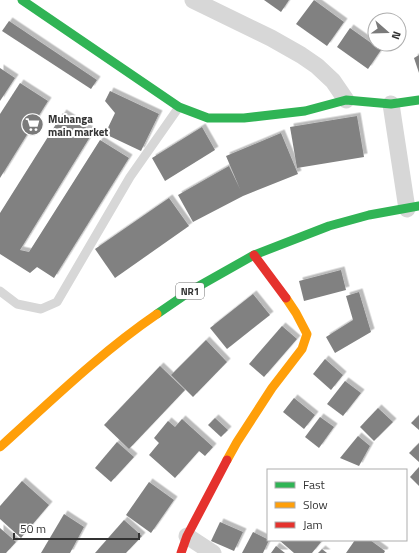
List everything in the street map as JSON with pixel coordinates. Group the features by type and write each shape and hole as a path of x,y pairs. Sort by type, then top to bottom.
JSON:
{"main road":[{"path":"22,0 179,107 208,118 244,118 305,111 346,100 391,104 419,100"},
{"name":"NR1","path":"0,447 89,367 138,327 192,290 254,255 329,226 369,215 413,208"},
{"path":"181,553 187,536 237,442 272,388 302,349 306,334 300,320 254,255"}],"street":[{"path":"193,0 271,38 301,55 317,66 333,81 346,100"},
{"path":"391,104 413,208"},
{"path":"187,536 213,553"}],"lane":[{"path":"0,291 17,304 41,309 57,302 130,177 179,107"}],"building":[{"path":"264,0 289,0 281,12"},
{"path":"314,0 344,22 327,46 296,24"},
{"path":"9,21 97,80 91,89 2,31"},
{"path":"350,28 367,40 367,52 380,52 368,69 337,47"},
{"path":"419,55 419,73 414,58"},
{"path":"0,68 15,78 0,101"},
{"path":"20,83 48,101 0,178 0,114"},
{"path":"110,91 159,114 141,151 105,134 115,113 105,101"},
{"path":"63,113 93,132 20,250 29,252 100,140 129,158 54,278 37,267 30,273 0,254 0,213"},
{"path":"357,116 364,157 297,168 290,127"},
{"path":"202,127 215,150 165,181 152,158"},
{"path":"281,133 298,174 243,196 193,222 178,195 229,166 240,189 226,156"},
{"path":"169,198 189,226 115,278 95,249"},
{"path":"341,270 346,290 304,301 299,281"},
{"path":"359,292 371,332 335,353 326,337 353,320 346,296"},
{"path":"253,294 270,315 227,349 210,328"},
{"path":"282,326 297,339 264,377 249,364"},
{"path":"206,340 227,362 193,397 171,375"},
{"path":"325,359 343,375 331,390 313,374"},
{"path":"160,366 185,390 129,449 104,425"},
{"path":"345,381 361,393 343,416 327,404"},
{"path":"294,398 315,415 304,429 283,412"},
{"path":"378,408 393,422 374,441 360,427"},
{"path":"419,415 419,430 411,423"},
{"path":"320,417 334,427 319,448 305,437"},
{"path":"215,418 228,430 221,437 208,425"},
{"path":"182,419 213,447 205,456 199,451 175,478 149,455 159,443 154,438 168,421 175,427"},
{"path":"358,436 370,446 359,466 340,458"},
{"path":"117,442 134,457 111,482 95,468"},
{"path":"419,443 419,462 409,453"},
{"path":"419,467 419,486 410,477"},
{"path":"22,481 49,505 21,538 0,519 0,506"},
{"path":"149,482 174,500 151,533 126,515"},
{"path":"64,514 84,527 70,553 41,553"},
{"path":"124,520 142,536 126,553 95,553"},
{"path":"220,522 243,532 234,551 211,541"},
{"path":"0,528 16,542 6,553 0,553"},
{"path":"253,532 269,541 263,553 242,553"},
{"path":"280,541 321,542 312,553 294,553"},
{"path":"354,541 371,541 385,551 384,553 346,553"},
{"path":"276,546 285,553 271,553"},
{"path":"322,549 327,553 318,553"}],"traffic: fast":[{"path":"22,0 179,107 208,118 244,118 305,111 346,100 391,104 419,100"},
{"path":"157,314 192,290 254,255 329,226 369,215 419,206"}],"traffic: slow":[{"path":"227,460 272,388 302,349 307,334 286,298"},
{"path":"0,447 96,361 157,314"}],"traffic: jam":[{"path":"254,255 286,298"},
{"path":"181,553 187,536 227,460"}],"place":[{"name":"Muhanga main market","path":"32,125"}]}
